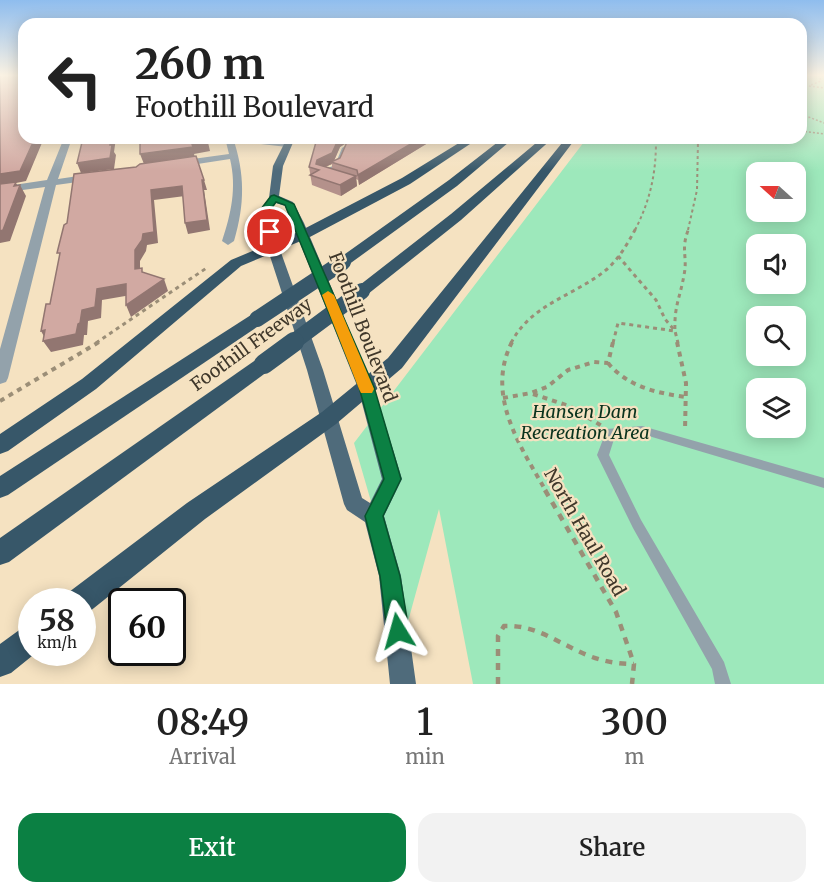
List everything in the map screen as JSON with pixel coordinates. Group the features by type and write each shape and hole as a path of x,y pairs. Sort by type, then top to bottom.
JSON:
{"highway":[{"path":"0,445 89,384 236,263 303,235 406,182 465,144"},
{"name":"Foothill Freeway","path":"0,489 344,262 502,144"},
{"name":"Foothill Freeway","path":"0,553 362,291 456,217 541,144"},
{"path":"96,589 196,512 329,418 395,363 566,144"},
{"path":"0,662 18,648"}],"main road":[{"path":"288,144 278,166 274,198 266,209 273,248 315,370 354,504 374,516 390,576 403,684"},
{"name":"Foothill Boulevard","path":"274,198 289,204 366,387 392,479 374,516"}],"street":[{"path":"0,378 51,183 66,144"},
{"path":"228,241 235,220 240,182 231,144"},
{"path":"166,166 235,156"},
{"path":"0,190 108,174"}],"lane":[{"path":"332,176 321,173 337,166 344,149 352,144"},
{"path":"723,684 719,667 637,524 603,455 610,432 642,430 824,483"}],"path":[{"path":"807,116 824,123"},
{"path":"807,119 811,118"},
{"path":"807,132 824,134"},
{"name":"North Haul Road","path":"633,684 634,664 616,612 512,432 501,380 505,353 514,336 536,312 599,275 618,256 629,240 654,182 656,144"},
{"path":"684,442 686,383 675,331 674,311 685,273 683,242 689,227 697,190 698,144"},
{"path":"0,401 113,333 225,253 228,241"},
{"path":"618,256 656,300 665,319 675,331"},
{"path":"675,331 618,323 608,363 614,373 634,383 669,395 686,396"},
{"path":"503,398 531,393 547,387 568,370 594,362 608,363"},
{"path":"531,393 562,402 584,413 610,432"},
{"path":"498,684 498,636 504,626 514,624 537,631 589,656 618,664 634,664"}],"green space":[{"name":"Hansen Dam Recreation Area","path":"807,107 824,107 824,684 473,684 439,509 407,625 354,443 582,144 807,144"}],"building":[{"path":"0,107 18,107 18,144 32,144 20,171 0,174"},
{"path":"82,144 112,145 110,158 77,163"},
{"path":"140,144 192,144 193,147 140,154"},
{"path":"315,144 336,144 332,153 317,160 316,164 356,176 340,185 310,175 319,170 309,167"},
{"path":"346,144 411,144 358,175 357,170 331,162 340,158"},
{"path":"196,156 204,180 202,180 207,220 185,223 182,186 151,190 154,232 143,234 135,250 135,269 142,268 142,272 164,279 126,305 126,284 97,289 95,307 82,310 76,334 43,341 45,330 41,331 46,304 50,304 60,253 57,253 64,225 67,223 74,174 136,167 140,164"},
{"path":"16,182 14,186 20,185 3,230 0,231 0,184"}],"slow traffic":[{"path":"328,295 367,389"}],"route":[{"path":"270,232 266,209 274,198 289,204 366,387 392,479 374,516 390,576 398,631"}]}
